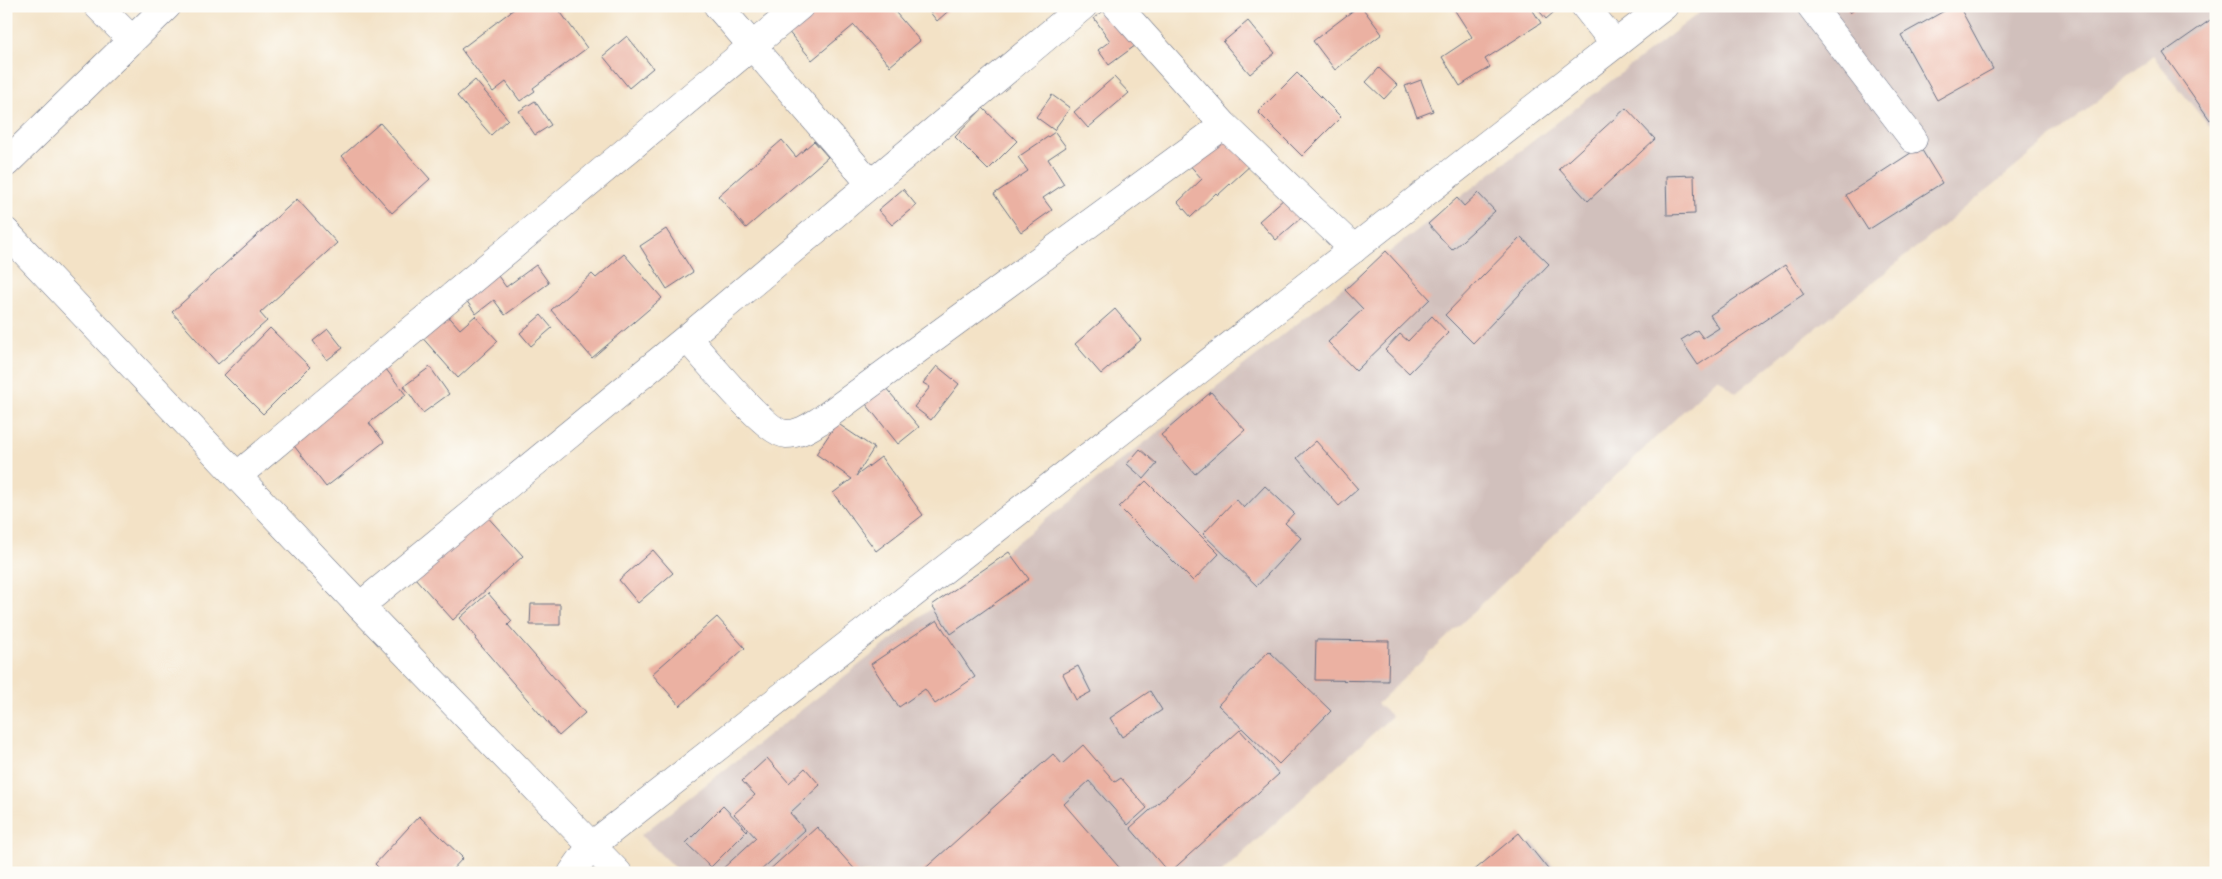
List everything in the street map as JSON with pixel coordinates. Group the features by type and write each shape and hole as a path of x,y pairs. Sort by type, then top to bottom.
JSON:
{"street":[{"path":"98,6 132,40"},
{"path":"6,163 167,6"},
{"path":"718,6 870,183"},
{"path":"237,476 800,6"},
{"path":"360,606 687,338 1083,6"},
{"path":"1117,6 1224,125 1354,249"},
{"path":"1585,6 1615,44"},
{"path":"572,873 591,846 1664,6"},
{"path":"1811,6 1913,139"},
{"path":"687,338 764,423 783,434 801,432 824,418 1224,125"},
{"path":"6,232 360,606 618,873"}],"shaded area":[{"path":"1708,6 2216,6 2216,135 2153,56 1736,393 1718,378 1377,704 1392,716 1221,873 680,873 641,835 1411,235"},
{"path":"1532,842 1559,873 1499,873"}],"building":[{"path":"518,6 556,6 587,48 533,88 535,91 520,101 506,82 493,92 461,49"},
{"path":"803,6 890,6 920,41 890,66 854,25 812,60 782,24"},
{"path":"925,6 954,6 937,21"},
{"path":"1110,6 1147,37 1109,65 1098,50 1110,41 1094,18"},
{"path":"1361,6 1382,34 1335,70 1313,41"},
{"path":"1452,6 1530,6 1541,23 1485,59 1490,67 1460,86 1442,57 1472,37"},
{"path":"1535,6 1561,6 1546,19"},
{"path":"1845,6 1859,6 1850,13"},
{"path":"1953,6 1959,6 1993,69 1937,100 1901,35"},
{"path":"2216,16 2216,115 2210,120 2163,53"},
{"path":"1248,21 1275,53 1250,74 1223,42"},
{"path":"627,36 653,68 629,88 603,56"},
{"path":"1379,68 1397,85 1384,99 1366,82"},
{"path":"1297,73 1341,117 1302,156 1258,112"},
{"path":"1114,77 1129,93 1088,128 1074,112"},
{"path":"475,80 508,119 491,135 457,96"},
{"path":"1421,80 1433,111 1417,117 1405,86"},
{"path":"1052,95 1070,108 1054,130 1036,117"},
{"path":"535,101 551,125 535,135 519,111"},
{"path":"983,108 1017,141 988,170 955,137"},
{"path":"1626,108 1655,139 1588,201 1559,169"},
{"path":"1234,119 1264,153 1218,195 1216,193 1191,217 1178,202 1202,179 1187,162"},
{"path":"380,123 430,179 392,213 342,156"},
{"path":"1055,132 1066,147 1048,159 1064,184 1043,198 1052,210 1021,232 994,194 1028,171 1018,157"},
{"path":"782,140 796,157 814,141 828,157 746,228 718,196"},
{"path":"1920,147 1942,183 1868,230 1846,195"},
{"path":"1694,175 1695,214 1667,215 1666,176"},
{"path":"903,189 916,205 892,225 878,210"},
{"path":"1293,191 1310,210 1276,240 1259,221"},
{"path":"1478,193 1495,211 1452,250 1428,224 1457,198 1464,206"},
{"path":"297,199 337,243 260,313 267,321 218,364 172,312"},
{"path":"666,229 693,272 667,289 640,246"},
{"path":"1521,237 1549,264 1473,343 1445,315"},
{"path":"1386,251 1430,299 1356,371 1328,342 1363,309 1345,290"},
{"path":"624,254 662,298 592,358 551,310 592,274 596,278"},
{"path":"536,265 549,283 505,315 494,300 476,314 461,293 493,269 506,287"},
{"path":"1785,265 1804,294 1698,365 1681,340 1697,330 1703,338 1719,328 1710,315"},
{"path":"1115,309 1141,340 1101,374 1075,344"},
{"path":"444,311 460,329 475,316 498,341 458,378 419,334"},
{"path":"541,315 552,328 531,346 520,333"},
{"path":"1432,316 1448,333 1409,373 1385,350 1400,334 1408,341"},
{"path":"270,328 310,367 263,414 224,375"},
{"path":"328,329 343,348 327,360 313,341"},
{"path":"382,364 406,395 369,423 384,442 326,487 288,438"},
{"path":"937,366 959,384 931,420 914,407 930,387 923,383"},
{"path":"430,367 449,394 423,413 404,386"},
{"path":"885,387 919,427 898,444 866,404"},
{"path":"1211,392 1245,430 1195,474 1161,435"},
{"path":"837,423 874,448 856,476 881,457 923,515 876,551 833,493 852,479 816,454"},
{"path":"1316,441 1358,489 1339,506 1297,458"},
{"path":"1140,449 1157,464 1144,479 1127,464"},
{"path":"1146,481 1219,554 1193,581 1119,507"},
{"path":"1265,486 1294,513 1285,523 1301,538 1257,586 1203,534 1236,499 1244,508"},
{"path":"484,513 523,556 453,620 414,577"},
{"path":"653,550 673,573 638,603 619,580"},
{"path":"1009,552 1029,579 951,634 932,605"},
{"path":"488,593 512,621 508,625 585,713 559,736 475,639 477,638 460,618"},
{"path":"531,604 560,604 560,625 530,625"},
{"path":"717,617 745,648 680,706 652,674"},
{"path":"937,620 975,677 935,704 925,689 899,707 871,664"},
{"path":"1316,640 1389,641 1388,681 1315,680"},
{"path":"1269,651 1331,711 1279,764 1218,705"},
{"path":"1078,666 1091,692 1076,700 1063,674"},
{"path":"1150,691 1162,710 1122,737 1110,718"},
{"path":"1240,730 1279,774 1169,873 1130,828"},
{"path":"1083,745 1115,782 1121,778 1147,808 1128,825 1089,781 1064,804 1124,873 920,873 1053,754 1062,764"},
{"path":"767,758 789,783 805,768 820,785 790,813 805,830 758,873 722,873 720,871 756,838 734,814 755,795 742,781"},
{"path":"723,806 747,831 711,867 686,843"},
{"path":"419,816 463,858 449,873 384,873 375,864"},
{"path":"817,827 858,873 766,873"},
{"path":"1519,833 1551,873 1471,873"}]}
